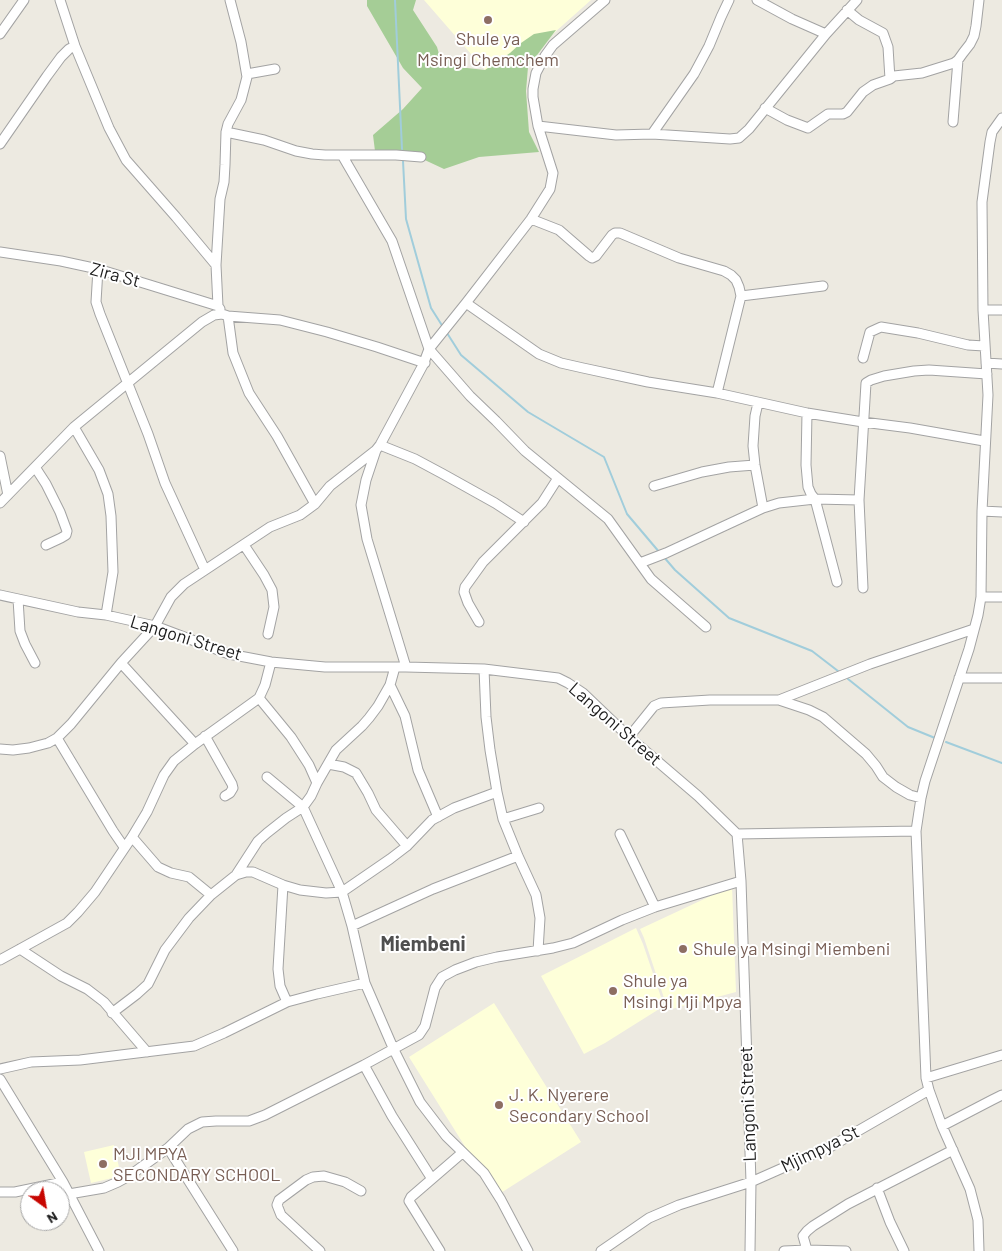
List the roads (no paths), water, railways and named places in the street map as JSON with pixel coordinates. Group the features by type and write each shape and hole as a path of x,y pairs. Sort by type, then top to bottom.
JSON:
{"street":[{"path":"0,34 24,0"},
{"path":"60,0 75,46 109,128 126,160 216,265"},
{"path":"230,0 247,74 241,100 228,124 226,132 216,265 223,312 233,353 249,392 277,436 315,504"},
{"path":"406,667 367,539 361,505 363,491 378,448 424,363 429,349 531,219 550,189 553,173 538,126 532,97 539,66 554,44 605,0"},
{"path":"652,134 694,74 729,0"},
{"path":"757,0 792,19 826,34"},
{"path":"538,126 616,135 652,134 739,138 749,129 826,34 857,0"},
{"path":"766,108 787,120 808,128 823,116 845,113 863,92 894,76 922,73 954,63 970,44 974,36 979,0"},
{"path":"847,10 864,23 883,33 888,46 890,79"},
{"path":"0,144 52,70 69,49 75,46"},
{"path":"953,122 958,60"},
{"path":"247,74 276,69"},
{"path":"979,1251 978,1220 970,1189 942,1126 926,1078 916,831 921,798 931,760 959,678 978,615 981,597 984,441 988,395 984,346 982,202 992,132 1002,118"},
{"path":"226,132 264,140 296,152 421,157"},
{"path":"342,155 392,241 429,349 470,396 525,451 608,519 652,579 706,627"},
{"path":"531,219 559,230 592,258 596,256 615,233 620,233 679,258 724,271 731,275 736,280 741,296 717,393"},
{"name":"Zira St","path":"0,252 61,261 98,269 223,312 280,320 327,332 424,363"},
{"path":"98,269 96,302 100,314 165,483 204,570"},
{"path":"741,296 823,286"},
{"path":"466,304 540,354 561,362 648,382 717,393 807,413 984,441"},
{"path":"983,310 1002,310"},
{"path":"0,503 74,427 202,322 223,312"},
{"path":"862,358 870,332 881,326 968,345 984,346"},
{"path":"986,363 1002,364"},
{"path":"863,588 859,500 866,383 870,380 894,374 922,370 987,374"},
{"path":"758,403 753,436 754,465 763,508"},
{"path":"807,413 806,465 808,487 815,499 837,582"},
{"path":"74,427 99,470 108,494 111,516 113,572 106,615"},
{"path":"0,749 29,748 48,743 57,738 155,626 171,597 184,584 270,527 300,515 315,504 330,486 378,448"},
{"path":"378,448 415,459 495,503 524,522"},
{"path":"0,456 8,494"},
{"path":"654,486 702,472 754,465"},
{"path":"35,467 46,484 67,531 66,535 46,545"},
{"path":"479,622 468,603 464,592 465,587 483,562 542,503 558,478"},
{"path":"640,563 763,508 779,503 815,499 859,500"},
{"path":"982,511 1002,512"},
{"path":"244,545 272,590 274,607 268,634"},
{"name":"Langoni Street","path":"0,595 155,626 229,654 271,662 325,667 484,669 558,678 568,682 583,693 629,737 698,796 737,834 741,881 751,1182 750,1251"},
{"path":"981,597 1002,597"},
{"path":"18,599 20,631 35,663"},
{"path":"779,700 870,664 974,629"},
{"path":"0,960 67,923 78,912 95,892 132,837 147,812 164,775 174,761 205,736 259,698 265,685 271,662"},
{"path":"121,663 195,744"},
{"path":"112,1013 148,984 165,950 188,918 211,895 236,875 258,842 303,806 311,796 336,750 369,718 390,685 395,667"},
{"path":"484,669 486,717 497,792 503,819 536,895 540,918 538,951"},
{"path":"959,678 1002,678"},
{"path":"390,685 405,716 418,770 438,817"},
{"path":"259,698 291,738 309,765 317,783"},
{"path":"629,737 654,706 661,703 710,700 779,700 823,717 866,754 883,777 910,795 921,798"},
{"path":"205,736 232,784 230,794 225,796"},
{"path":"57,738 124,847"},
{"path":"328,764 344,767 356,773 376,810 407,846"},
{"path":"266,777 303,806 342,892 365,983 394,1050 420,1102 446,1136 484,1173 501,1200 528,1251"},
{"path":"236,875 253,872 300,890 326,893 342,892 407,846 432,820 454,808 497,792"},
{"path":"503,819 540,808"},
{"path":"737,834 916,831"},
{"path":"620,834 655,907"},
{"path":"132,837 158,867 171,873 188,877 211,895"},
{"path":"352,926 433,889 518,856"},
{"path":"70,1194 104,1188 118,1182 168,1148 188,1130 202,1122 250,1121 265,1116 394,1050 419,1035 425,1026 435,988 442,977 455,970 497,957 538,951 573,943 655,907 741,881"},
{"path":"283,885 278,969 280,986 287,1002"},
{"path":"20,949 61,976 87,989 104,1002 147,1052"},
{"path":"0,1069 31,1062 80,1060 194,1046 287,1002 365,983"},
{"path":"926,1078 1002,1055"},
{"path":"364,1065 392,1116 432,1179"},
{"path":"0,1079 62,1181"},
{"name":"Mjimpya St","path":"601,1251 649,1218 679,1205 751,1182 844,1140 929,1090"},
{"path":"942,1126 1002,1095"},
{"path":"168,1148 233,1251"},
{"path":"807,1250 803,1236 812,1226 877,1188 953,1150"},
{"path":"440,1251 409,1201 462,1153"},
{"path":"320,1251 281,1215 277,1205 279,1200 313,1177 324,1176 345,1182 361,1191"},
{"path":"877,1188 904,1251"},
{"path":"0,1192 20,1191"},
{"path":"70,1196 100,1251"},
{"path":"784,1251 846,1251"}],"waterway":[{"path":"395,0 402,149"},
{"path":"403,161 406,219 431,308 443,327"},
{"path":"447,333 461,355 528,412 604,457 627,514 660,553"},
{"path":"663,556 675,570 729,618 812,651 838,671"},
{"path":"848,679 908,727 935,738"},
{"path":"946,742 1002,763"}],"place":[{"name":"Shule ya Msingi Chemchem","path":"488,20"},
{"name":"Shule ya Msingi Miembeni","path":"683,949"},
{"name":"Shule ya Msingi Mji Mpya","path":"613,991"},
{"name":"J. K. Nyerere Secondary School","path":"499,1105"},
{"name":"MJI MPYA SECONDARY SCHOOL","path":"103,1164"}],"district":[{"name":"Miembeni","path":"423,944"}]}
